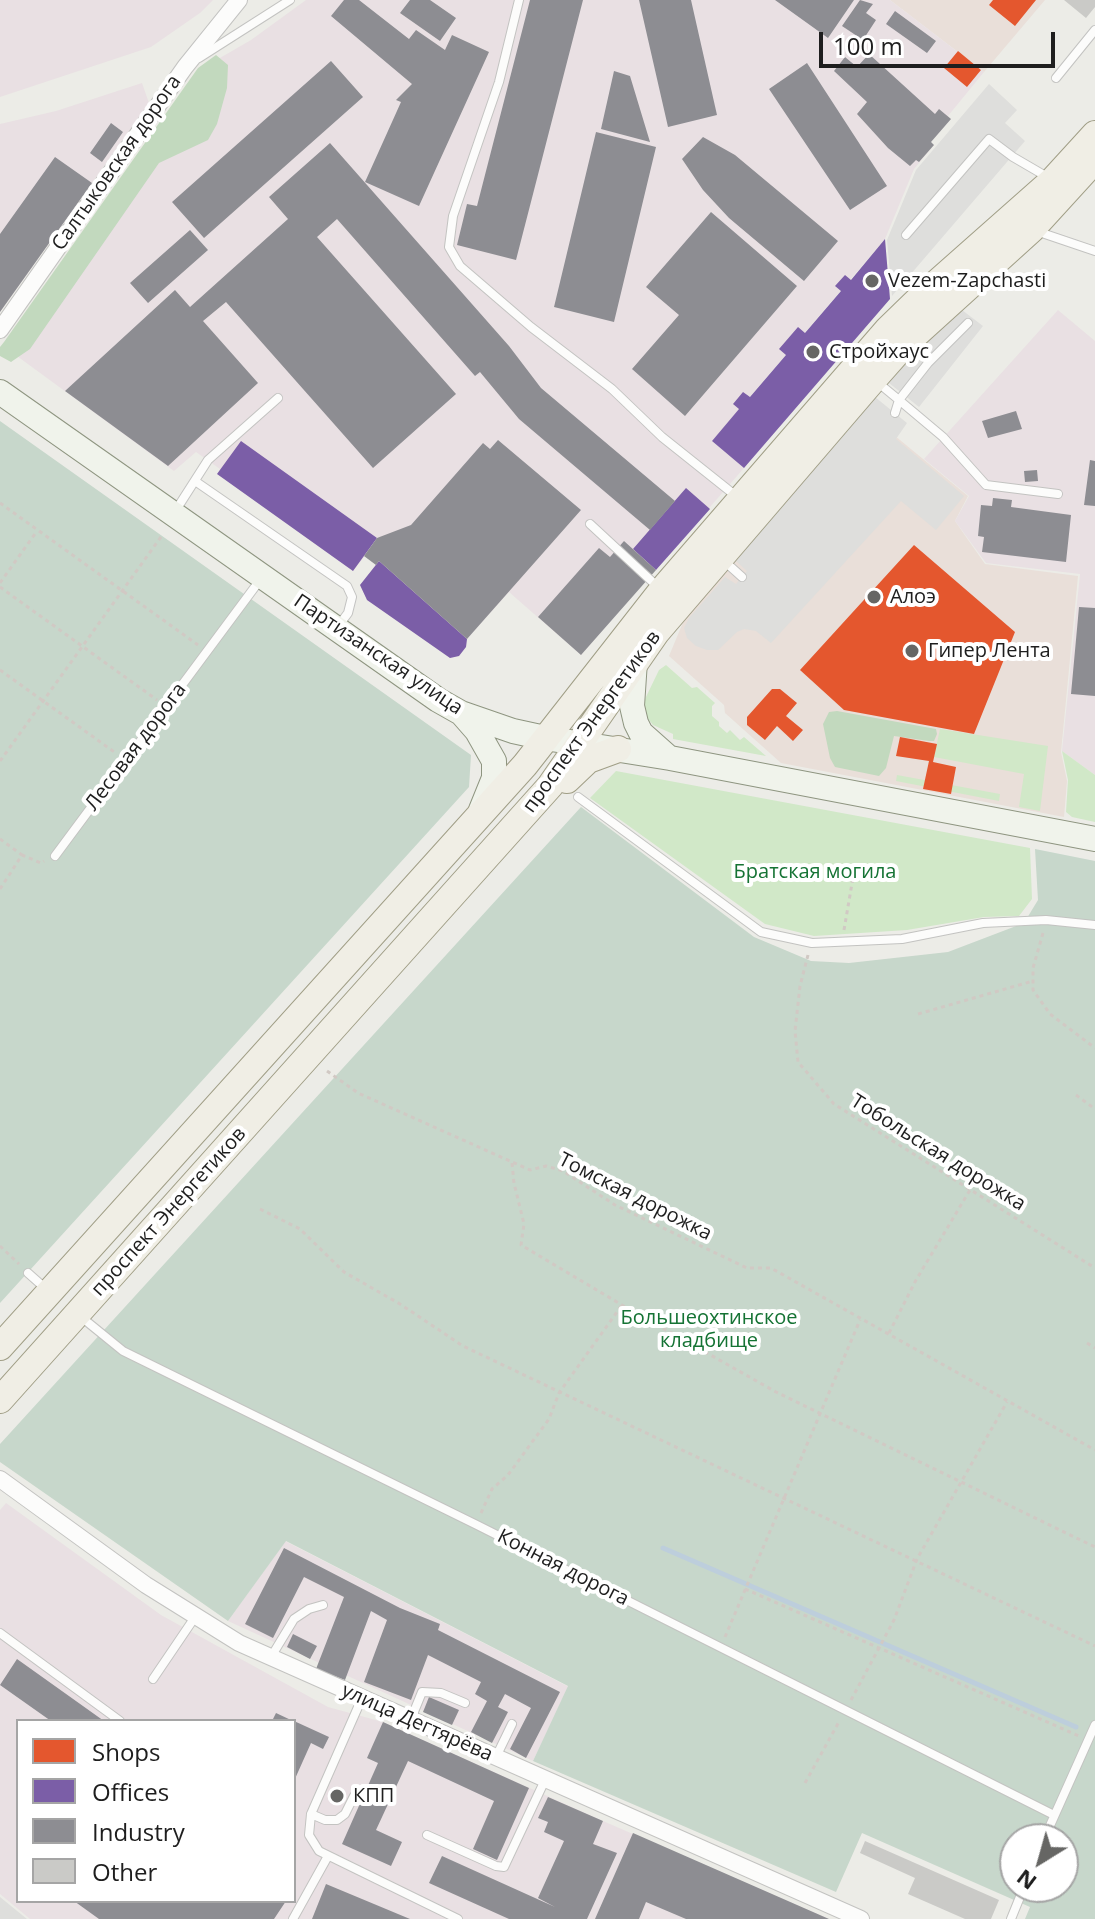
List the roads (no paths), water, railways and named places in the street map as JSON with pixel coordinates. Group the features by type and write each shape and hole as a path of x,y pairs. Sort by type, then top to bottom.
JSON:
{"main road":[{"name":"проспект Энергетиков","path":"0,1347 525,765 662,590 888,329 1053,180 1095,134"},
{"name":"проспект Энергетиков","path":"0,1400 550,786 635,661 874,379 905,344 1032,229 1095,160"},
{"path":"512,829 531,821 579,766 599,754 618,749"}],"street":[{"name":"Салтыковская дорога","path":"0,330 185,67 239,0"},
{"name":"Партизанская улица","path":"0,392 168,524 262,577 461,713 513,731 545,738 670,758 1095,839"},
{"path":"635,661 632,706 636,723 641,733 670,758"},
{"path":"461,713 477,731 494,761 494,778 478,815"},
{"name":"улица Дегтярёва","path":"0,1479 146,1585 239,1643 861,1919"}],"lane":[{"path":"185,67 290,0"},
{"path":"519,0 499,82 453,216 449,247 460,266 531,327 612,389 662,437 740,499"},
{"path":"1056,78 1095,30"},
{"path":"906,235 989,139 1053,180"},
{"path":"1032,229 1095,251"},
{"path":"895,413 899,400 928,363 968,323"},
{"path":"874,379 943,437 986,485 1058,494"},
{"path":"168,524 208,460 278,398"},
{"path":"195,481 347,586 352,597 348,613 337,629"},
{"path":"590,524 662,590"},
{"path":"720,558 742,577"},
{"name":"Лесовая дорога","path":"55,856 262,577"},
{"path":"578,797 761,932 812,943 902,939 983,923 1046,920 1095,925"},
{"path":"28,1273 49,1293"},
{"name":"Конная дорога","path":"78,1313 123,1351 1054,1815"},
{"path":"271,1657 294,1619 309,1609 323,1605"},
{"path":"153,1679 195,1617"},
{"path":"0,1633 117,1719"},
{"path":"411,1720 422,1692 441,1693 465,1703"},
{"path":"362,1698 311,1814 309,1835 319,1851 458,1919"},
{"path":"495,1758 512,1724"},
{"path":"1051,1823 1092,1742 1095,1725"},
{"path":"427,1835 504,1867 545,1780"},
{"path":"311,1814 325,1820 337,1820 345,1814 354,1796"},
{"path":"293,1919 328,1856"}],"waterway":[{"path":"663,1548 1076,1727"}],"place":[{"name":"Vezem-Zapchasti","path":"872,281"},
{"name":"Стройхаус","path":"813,352"},
{"name":"Алоэ","path":"874,597"},
{"name":"Гипер Лента","path":"912,651"},
{"name":"КПП","path":"337,1796"}],"park label":[{"name":"Братская могила","path":"815,872"},
{"name":"Большеохтинское кладбище","path":"709,1330"}]}
